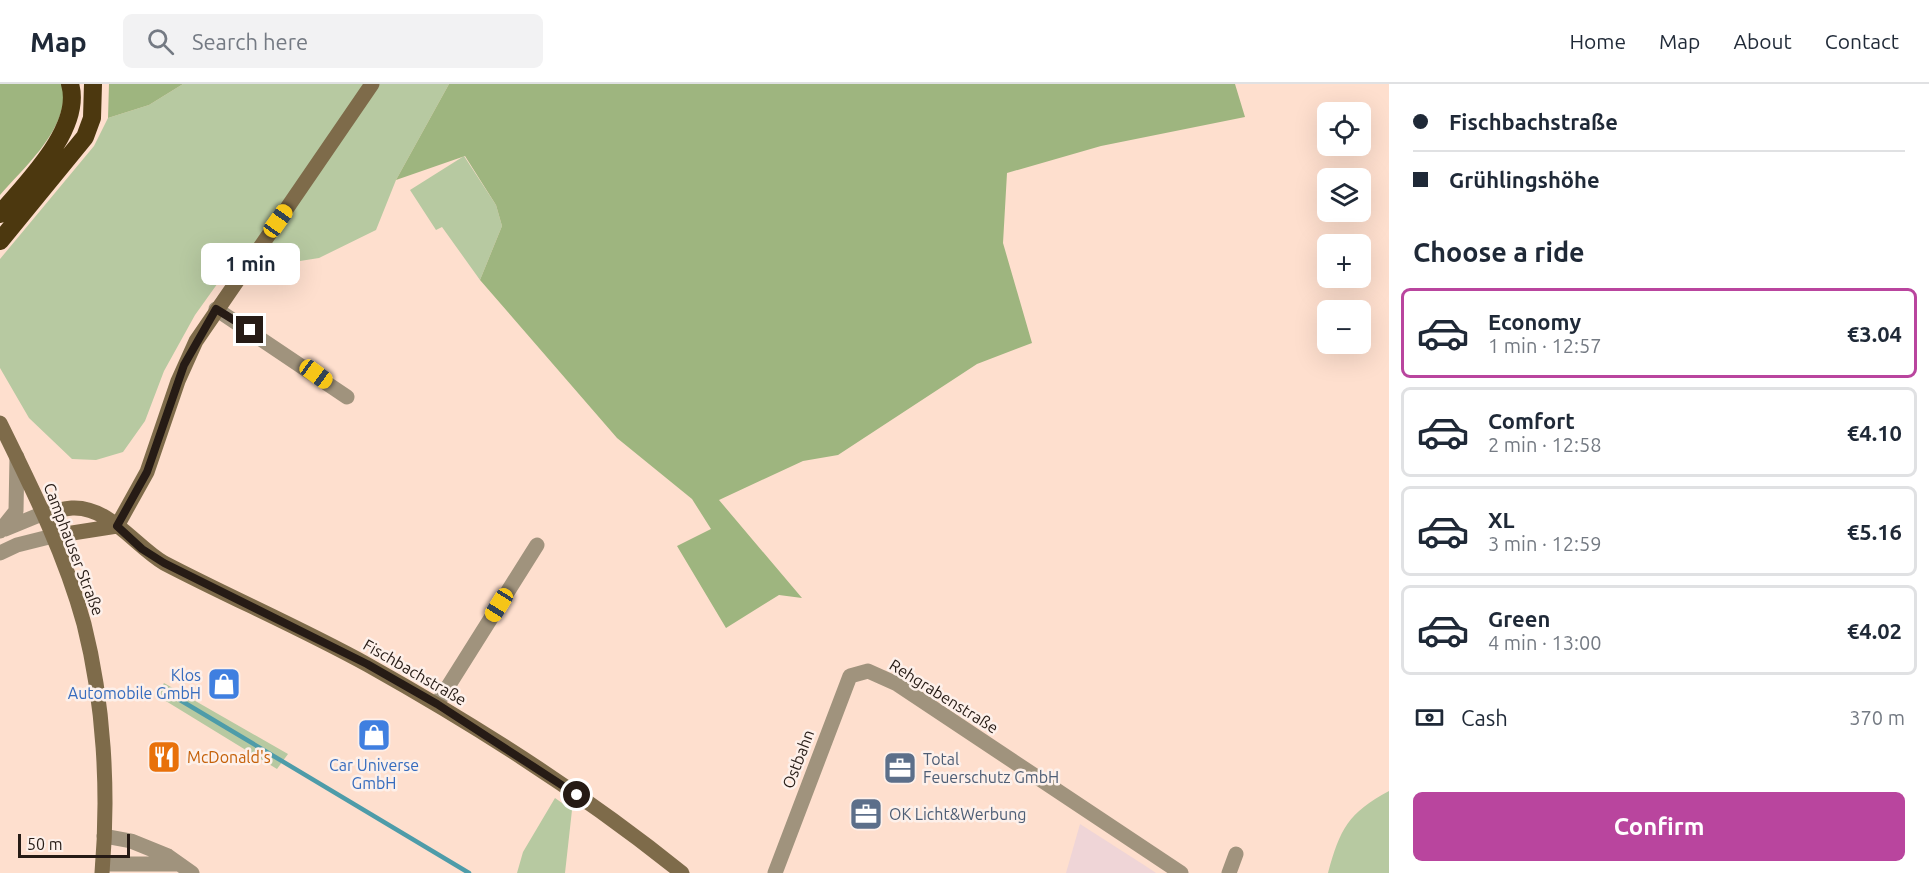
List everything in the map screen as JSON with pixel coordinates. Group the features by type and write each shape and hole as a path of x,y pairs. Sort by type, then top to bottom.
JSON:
{"highway":[{"path":"0,214 56,142 71,106 70,84"},
{"path":"0,241 85,137 92,118 93,84"}],"street":[{"path":"0,553 17,545 53,536 117,526 147,472 184,365 216,309 372,84"},
{"path":"216,309 348,397"},
{"name":"Camphauser Straße","path":"0,423 44,513 87,639 103,761 102,869"},
{"name":"Fischbachstraße","path":"0,531 16,512 17,457"},
{"name":"Fischbachstraße","path":"0,531 44,513 73,508 89,510 117,526 142,549 164,563 322,640 437,704 558,781 682,873"},
{"path":"437,704 537,545"},
{"name":"Ostbahn","path":"775,873 843,690 850,676 867,671"},
{"name":"Rehgrabenstraße","path":"867,671 897,684 1181,873"},
{"path":"104,836 131,841 168,856 176,864 192,873"},
{"path":"1228,873 1236,854"},
{"path":"102,869 176,864"}],"shaded area":[{"path":"1080,824 1144,865 1156,873 1066,873"}],"green space":[{"path":"0,84 62,84 63,100 60,115 44,144 0,195"},
{"path":"109,84 183,84 149,105 108,118"},
{"path":"183,84 449,84 396,180 376,230 319,258 225,273 195,315 164,371 145,421 123,452 96,460 72,459 29,418 0,368 0,259 94,146 108,118 149,105"},
{"path":"449,84 1235,84 1245,117 1101,146 1007,173 1003,243 1032,343 977,364 838,455 803,461 719,500 802,598 779,595 726,628 677,546 711,529 692,499 617,438 480,280 502,226 496,205 465,156 396,180"},
{"path":"464,156 496,205 502,226 480,280 442,227 436,230 410,190"},
{"path":"164,683 288,754 277,769 156,695"},
{"path":"1389,791 1389,873 1328,873 1337,845 1348,824 1364,807"},
{"path":"555,798 572,810 565,873 517,873 523,852"}],"waterway":[{"path":"180,700 469,873"}],"place":[{"name":"Klos Automobile GmbH","path":"224,684"},
{"name":"Car Universe GmbH","path":"374,735"},
{"name":"McDonald's","path":"164,757"},
{"name":"Total Feuerschutz GmbH","path":"900,768"},
{"name":"OK Licht&Werbung","path":"866,814"}],"route":[{"path":"250,330 216,309 184,365 160,441 134,498 117,526 142,549 164,563 367,664 437,704 577,795"}]}
